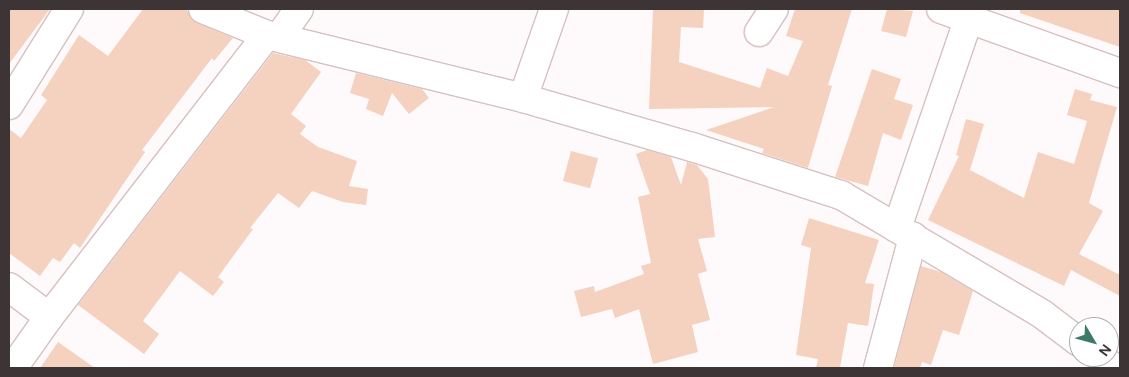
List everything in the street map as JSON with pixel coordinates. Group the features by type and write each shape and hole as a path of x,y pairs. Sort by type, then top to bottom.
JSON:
{"street":[{"path":"9,105 70,9"},
{"path":"203,9 274,35 523,98 692,146 841,195 1042,314 1069,334"},
{"path":"13,368 49,316 274,35 299,9"},
{"path":"523,98 554,9"},
{"path":"759,32 774,9"},
{"path":"941,9 971,13 1120,73"},
{"path":"878,368 905,233 971,13"},
{"path":"9,287 49,316"}],"building":[{"path":"9,9 50,9 9,64"},
{"path":"143,9 186,9 197,23 233,38 214,61 212,58 142,150 145,152 80,248 74,243 60,262 53,258 40,276 9,253 9,129 21,138 47,100 41,95 79,35 108,56"},
{"path":"653,9 704,9 703,28 681,27 679,62 760,88 767,68 788,76 803,41 786,36 795,9 852,9 828,85 832,86 808,168 762,153 764,149 706,130 774,107 649,109"},
{"path":"887,9 913,11 906,37 881,31"},
{"path":"1020,9 1120,9 1120,47 1020,13"},
{"path":"273,53 305,60 321,72 291,114 306,126 300,134 318,147 357,161 349,186 368,189 366,205 343,202 312,191 299,208 278,193 250,228 253,229 218,277 224,282 213,296 180,271 143,321 159,334 144,354 78,305"},
{"path":"872,69 901,79 894,99 913,105 901,140 883,133 868,186 835,177"},
{"path":"356,73 422,89 429,98 409,114 392,93 383,116 366,109 369,99 350,93"},
{"path":"1075,89 1092,94 1090,100 1117,107 1089,203 1103,211 1079,254 1120,275 1120,296 1071,270 1064,286 928,220 959,156 956,155 966,119 984,124 970,170 1024,198 1038,152 1074,164 1087,121 1067,115"},
{"path":"647,150 671,157 681,185 687,162 697,165 708,179 715,237 698,239 707,271 698,274 710,320 692,325 698,352 653,364 639,309 615,318 612,309 581,317 574,291 594,286 595,292 644,274 641,266 651,263 638,197 650,194 636,154"},
{"path":"571,151 598,158 590,188 563,181"},
{"path":"809,218 879,240 865,283 874,284 868,326 848,323 840,368 816,368 818,359 796,355 811,248 801,245"},
{"path":"921,266 941,272 973,291 959,335 943,330 931,365 922,362 920,368 894,368"},
{"path":"58,342 95,368 40,368"}]}
